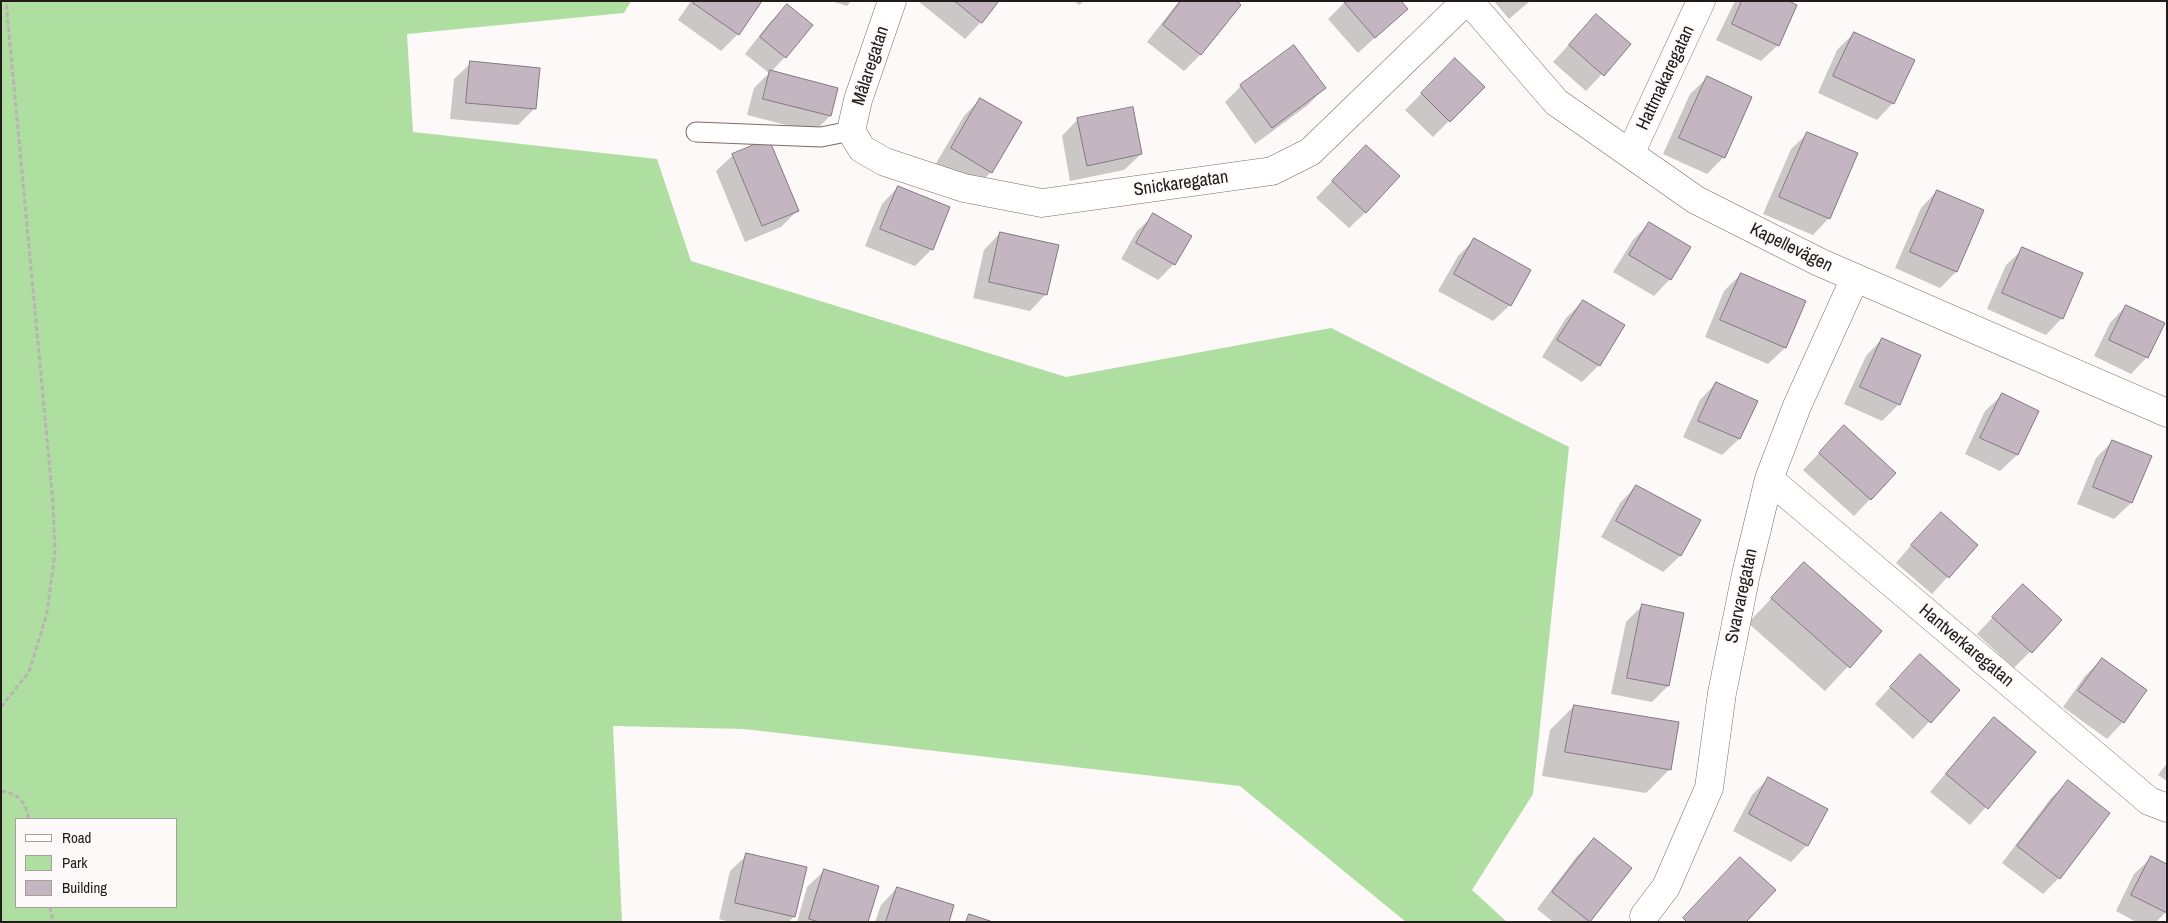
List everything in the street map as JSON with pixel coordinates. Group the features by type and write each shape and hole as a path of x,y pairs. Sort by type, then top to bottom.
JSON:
{"street":[{"name":"Målaregatan","path":"851,131 858,100 892,1"},
{"name":"Snickaregatan","path":"851,131 862,149 885,162 964,188 1042,204 1272,171 1310,152 1468,1"},
{"name":"Kapellevägen","path":"1468,1 1556,102 1696,200 1819,262 2167,413"},
{"name":"Hattmakaregatan","path":"1630,154 1701,1"},
{"name":"Svarvaregatan","path":"1644,916 1666,887 1709,788 1722,693 1746,574 1769,479 1797,406 1855,278"},
{"name":"Hantverkaregatan","path":"1769,479 2149,801 2167,808"}],"lane":[{"path":"696,132 821,137 851,131"}],"path":[{"path":"1,707 28,672 47,613 55,552 53,502 6,1"},
{"path":"1,791 13,792 20,797 26,804 29,818"},
{"path":"50,908 53,922"}],"green space":[{"path":"1,1 631,1 624,13 407,34 413,132 657,159 691,261 1066,377 1331,328 1569,447 1533,794 1472,890 1507,922 1406,922 1240,786 744,729 613,726 622,922 1,922"}],"building":[{"path":"695,1 762,1 739,35 693,3"},
{"path":"955,1 999,1 982,23"},
{"path":"1181,1 1237,1 1241,5 1201,55 1163,25"},
{"path":"1401,1 1408,9 1375,38 1344,2"},
{"path":"1742,1 1789,1 1797,5 1779,46 1732,24"},
{"path":"787,4 813,25 786,58 760,37"},
{"path":"1596,14 1631,44 1604,76 1569,45"},
{"path":"1854,32 1915,60 1894,104 1833,76"},
{"path":"1294,45 1326,88 1272,128 1240,85"},
{"path":"1455,58 1485,87 1450,122 1421,93"},
{"path":"470,61 540,68 536,109 466,103"},
{"path":"770,70 838,88 831,116 763,99"},
{"path":"1707,76 1752,97 1725,158 1679,138"},
{"path":"980,98 1022,122 992,173 951,148"},
{"path":"1133,107 1142,154 1087,166 1077,118"},
{"path":"1807,132 1858,153 1830,219 1779,197"},
{"path":"769,139 799,211 762,226 732,154"},
{"path":"1366,145 1400,176 1366,213 1332,181"},
{"path":"898,186 950,207 933,250 880,229"},
{"path":"1937,190 1984,210 1957,272 1910,252"},
{"path":"1153,213 1192,236 1175,265 1136,243"},
{"path":"1649,222 1691,247 1671,280 1629,255"},
{"path":"1000,232 1059,245 1047,295 989,282"},
{"path":"1474,238 1531,270 1511,306 1454,274"},
{"path":"2022,247 2083,273 2063,319 2002,293"},
{"path":"1741,273 1806,301 1786,348 1720,320"},
{"path":"1583,300 1625,325 1600,366 1557,340"},
{"path":"2126,305 2165,323 2148,358 2109,340"},
{"path":"1882,338 1921,355 1900,405 1860,387"},
{"path":"1716,382 1758,401 1740,439 1698,421"},
{"path":"2002,393 2039,411 2018,455 1980,438"},
{"path":"1844,425 1896,473 1871,500 1819,453"},
{"path":"2112,440 2152,456 2132,503 2093,487"},
{"path":"1636,485 1701,520 1681,556 1616,521"},
{"path":"1941,512 1978,545 1949,578 1911,545"},
{"path":"1804,562 1882,631 1850,668 1771,598"},
{"path":"2023,584 2062,620 2032,653 1992,617"},
{"path":"1642,604 1684,613 1669,686 1627,678"},
{"path":"1920,654 1960,690 1931,723 1890,687"},
{"path":"2102,658 2147,690 2124,723 2078,691"},
{"path":"1574,705 1679,722 1671,770 1565,752"},
{"path":"1994,717 2036,752 1988,809 1946,774"},
{"path":"1768,777 1828,809 1808,846 1749,814"},
{"path":"2068,780 2110,813 2060,879 2017,846"},
{"path":"1594,838 1632,868 1590,922 1552,892"},
{"path":"746,853 807,867 795,917 735,903"},
{"path":"2151,856 2167,864 2167,913 2131,895"},
{"path":"1740,857 1776,890 1746,922 1687,922 1683,918"},
{"path":"824,869 879,886 868,922 819,922 809,919"},
{"path":"897,887 954,905 949,922 886,922"},
{"path":"969,914 993,922 966,922"}]}
